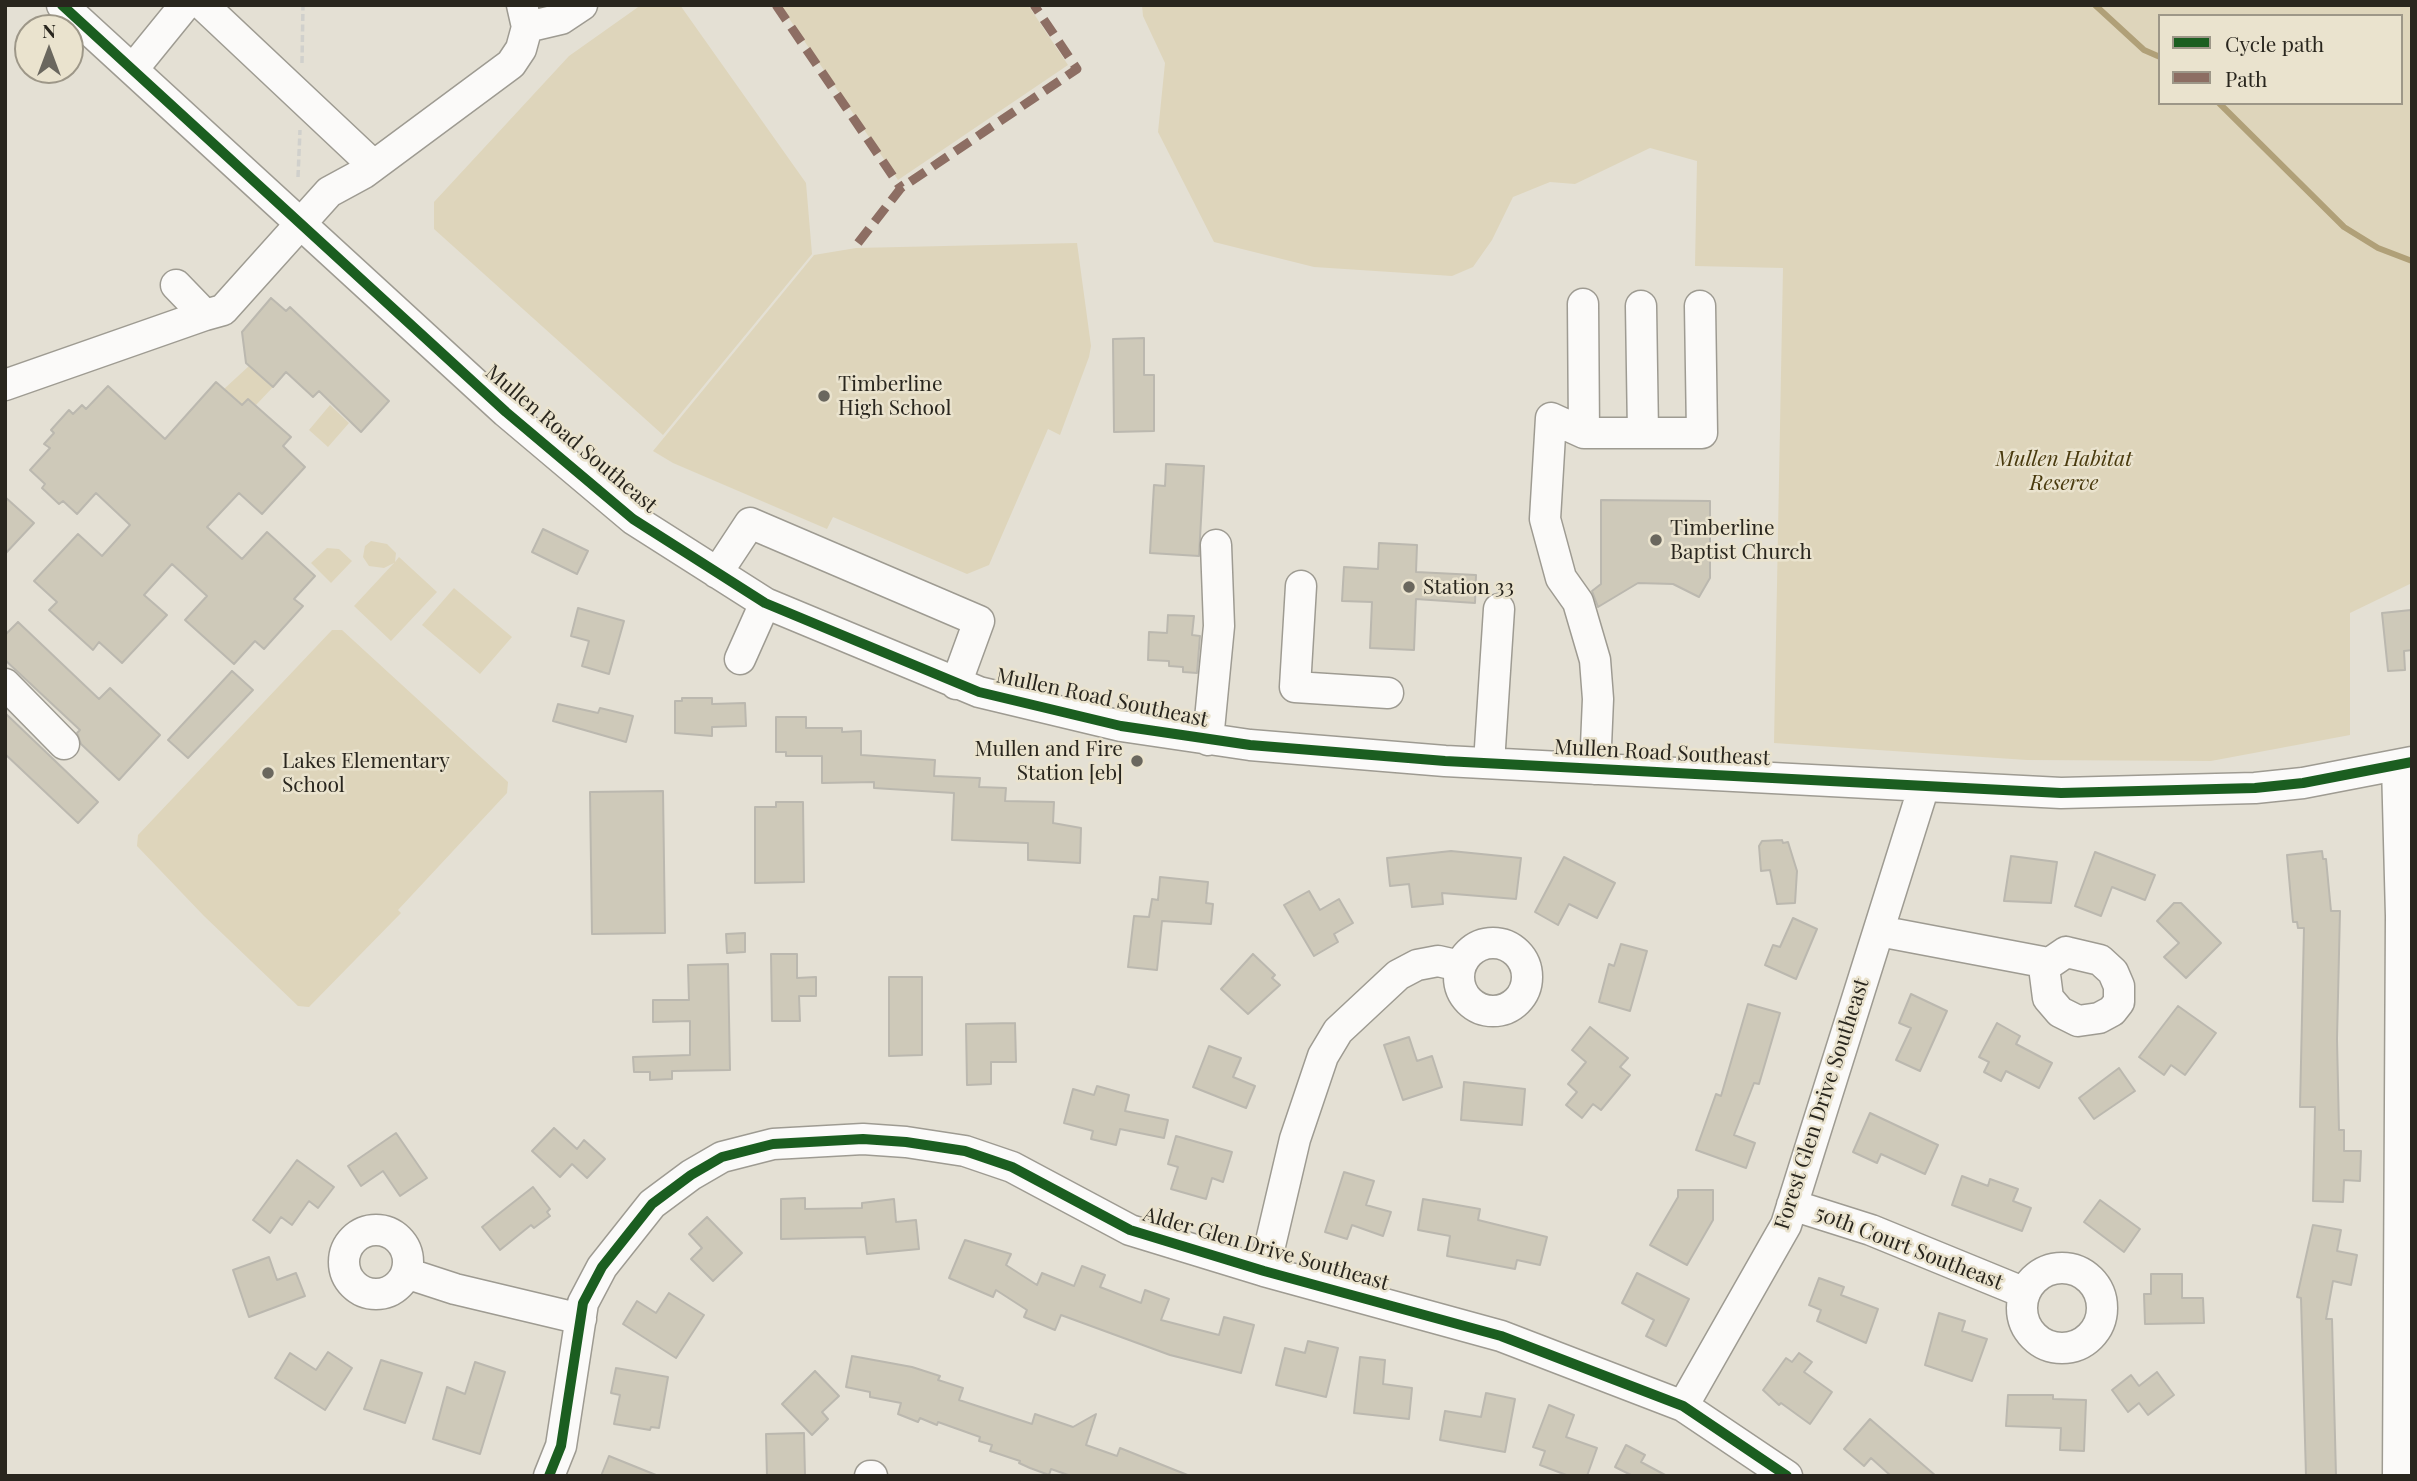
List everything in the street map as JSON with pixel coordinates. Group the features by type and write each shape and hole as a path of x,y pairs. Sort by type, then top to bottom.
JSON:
{"street":[{"name":"Mullen Road Southeast","path":"62,5 301,221 506,412 633,519 765,603 956,684 1016,703 1121,726 1209,740 1595,769 2061,793 2158,793 2304,783 2404,763"},
{"path":"133,69 185,5"},
{"path":"204,5 373,165"},
{"path":"5,385 223,310 330,192 373,165 511,64 521,49 525,16 561,19 582,5"},
{"path":"330,192 336,129"},
{"path":"176,285 205,315"},
{"path":"1583,304 1584,433"},
{"path":"1641,306 1643,433"},
{"path":"1595,769 1598,699 1595,660 1578,602 1561,578 1545,519 1550,418 1584,433 1702,433 1700,306"},
{"path":"717,573 750,523 979,621 956,684"},
{"path":"1209,740 1219,626 1216,545"},
{"path":"1301,586 1295,687 1388,693"},
{"path":"740,659 765,603"},
{"path":"1489,763 1499,609"},
{"path":"5,684 64,744"},
{"path":"2398,1476 2406,1148 2404,763"},
{"name":"Forest Glen Drive Southeast","path":"1683,1406 1786,1225 1924,786"},
{"path":"1879,931 2048,963"},
{"path":"1264,1271 1295,1139 1323,1056 1338,1031 1408,970 1438,961 1460,966"},
{"name":"Alder Glen Drive Southeast","path":"549,1476 561,1446 583,1303 602,1267 652,1203 722,1157 773,1144 809,1140 906,1142 965,1151 1012,1167 1130,1230 1264,1271 1501,1336 1683,1406 1787,1476"},
{"name":"50th Court Southeast","path":"1792,1205 1871,1230 2025,1293"},
{"path":"406,1273 455,1289 581,1319"}],"green space":[{"path":"641,5 680,5 806,183 812,254 663,435 434,229 434,202 569,56"},
{"path":"780,5 1028,5 1068,65 898,180"},
{"name":"Mullen Habitat Reserve","path":"1142,5 2412,5 2412,583 2350,613 2350,735 2211,761 2027,760 1774,743 1783,268 1695,266 1697,161 1650,148 1575,184 1550,182 1513,197 1492,240 1473,267 1452,276 1314,267 1214,242 1158,132 1165,63 1143,16"},
{"path":"1077,243 1091,346 1089,357 1060,435 1048,429 989,565 967,574 833,517 827,529 673,463 653,451 814,255 856,248"},
{"path":"249,366 273,387 256,405 248,399 242,405 224,389"},
{"path":"330,405 349,423 328,447 309,430"},
{"path":"371,541 387,544 396,553 395,562 399,557 437,592 391,641 354,606 394,563 384,568 369,566 363,557 365,546"},
{"path":"327,548 339,549 352,561 331,583 311,563"},
{"path":"454,588 512,637 480,674 422,625"},
{"path":"332,630 342,630 508,782 507,793 398,910 401,913 309,1007 298,1006 204,916 137,846 138,835"}],"building":[{"path":"271,298 286,311 290,307 389,401 361,432 319,391 313,397 286,372 273,387 246,363 242,332"},
{"path":"1144,338 1144,375 1154,375 1154,431 1114,432 1113,339"},
{"path":"216,382 242,405 248,399 291,437 283,446 305,467 262,514 239,493 207,527 242,559 267,532 315,576 294,599 303,606 264,649 255,641 234,664 185,620 207,596 172,564 144,595 167,615 122,663 99,642 93,650 49,610 57,602 34,581 78,534 102,556 130,525 96,493 77,514 63,501 59,504 42,488 45,484 30,470 50,448 44,444 54,433 51,430 69,410 73,414 82,405 86,409 108,386 165,439"},
{"path":"1166,464 1204,466 1199,556 1150,553 1154,485 1165,486"},
{"path":"5,497 34,523 5,554"},
{"name":"Timberline Baptist Church","path":"1601,500 1710,501 1710,578 1699,597 1673,584 1638,583 1598,607 1592,591 1601,584"},
{"path":"543,529 588,551 577,574 532,552"},
{"name":"Station 33","path":"1379,543 1417,545 1416,572 1476,575 1475,603 1416,599 1414,650 1370,648 1372,602 1342,601 1344,567 1378,569"},
{"path":"578,608 624,621 609,674 582,666 589,641 571,636"},
{"path":"2411,610 2412,650 2404,651 2405,670 2388,671 2382,613"},
{"path":"1168,615 1194,616 1192,635 1200,636 1197,673 1183,672 1183,667 1169,666 1169,661 1148,660 1149,632 1167,633"},
{"path":"18,622 99,699 110,688 160,735 119,780 81,744 77,733 80,730 5,660 5,635"},
{"path":"232,671 253,690 188,758 168,740"},
{"path":"682,698 712,698 712,704 745,703 746,726 712,727 712,736 675,733 675,701 682,701"},
{"path":"558,704 598,713 600,708 633,716 626,742 553,721"},
{"path":"5,713 98,802 78,823 5,754"},
{"path":"776,717 806,717 806,728 861,731 861,755 935,760 934,776 980,778 979,787 1006,788 1005,801 1054,802 1053,823 1081,828 1080,863 1028,860 1028,843 952,840 954,793 874,788 874,782 822,783 822,756 786,756 786,752 776,752"},
{"path":"663,791 665,933 592,934 590,792"},
{"path":"776,802 803,802 804,882 755,883 755,807 776,807"},
{"path":"1782,840 1783,843 1788,842 1797,871 1795,903 1777,904 1770,870 1761,871 1759,846 1762,841"},
{"path":"1451,851 1521,858 1516,899 1442,893 1443,904 1412,907 1409,884 1390,886 1387,858"},
{"path":"2322,851 2323,859 2326,859 2331,911 2340,911 2337,1039 2339,1130 2344,1130 2344,1151 2361,1151 2360,1181 2344,1180 2343,1202 2313,1201 2315,1107 2300,1107 2304,928 2298,928 2297,922 2293,922 2287,855"},
{"path":"2095,852 2155,875 2145,900 2112,887 2101,916 2075,906"},
{"path":"2011,856 2057,862 2051,903 2004,901"},
{"path":"1564,857 1615,883 1597,918 1569,904 1558,925 1535,912"},
{"path":"1160,877 1208,882 1206,903 1213,904 1211,924 1162,921 1157,970 1128,967 1134,916 1149,917 1152,899 1158,900"},
{"path":"1309,891 1320,910 1339,899 1353,923 1334,934 1338,942 1314,956 1284,905"},
{"path":"2174,903 2181,903 2221,943 2186,978 2164,957 2179,943 2157,921"},
{"path":"1793,918 1817,929 1796,979 1765,965 1773,945 1780,947"},
{"path":"745,933 745,952 727,953 726,934"},
{"path":"1621,944 1647,951 1630,1011 1599,1002 1609,964 1614,966"},
{"path":"771,954 797,954 797,978 816,977 816,996 799,996 800,1021 772,1021"},
{"path":"1253,954 1275,975 1272,978 1280,985 1248,1014 1221,989"},
{"path":"728,964 730,1070 672,1071 672,1079 650,1080 650,1072 634,1072 633,1057 690,1055 690,1021 653,1022 653,1000 689,1000 688,965"},
{"path":"889,977 922,977 922,1055 889,1056"},
{"path":"1911,994 1947,1011 1920,1071 1896,1060 1911,1028 1899,1023"},
{"path":"1748,1004 1780,1013 1759,1084 1754,1083 1734,1135 1755,1143 1746,1168 1696,1150 1716,1094 1721,1096"},
{"path":"2178,1006 2216,1033 2185,1075 2171,1065 2164,1075 2139,1057"},
{"path":"1015,1023 1016,1062 991,1062 991,1084 967,1085 966,1024"},
{"path":"1997,1023 2020,1036 2016,1044 2052,1063 2039,1088 2006,1071 2001,1081 1984,1072 1989,1062 1979,1057"},
{"path":"1590,1027 1628,1058 1620,1067 1630,1075 1601,1110 1593,1104 1582,1118 1566,1105 1577,1092 1568,1084 1586,1062 1572,1050"},
{"path":"1409,1037 1417,1061 1432,1056 1442,1087 1403,1100 1384,1045"},
{"path":"1209,1046 1241,1058 1233,1077 1255,1086 1246,1108 1193,1087"},
{"path":"2119,1068 2135,1091 2094,1119 2079,1098"},
{"path":"1464,1082 1525,1089 1522,1125 1461,1120"},
{"path":"1097,1086 1129,1095 1125,1111 1168,1120 1164,1138 1120,1129 1116,1145 1091,1139 1093,1131 1064,1123 1073,1089 1094,1095"},
{"path":"1870,1113 1938,1145 1925,1174 1881,1154 1877,1163 1853,1152"},
{"path":"554,1128 577,1149 584,1140 605,1159 587,1178 572,1164 560,1177 532,1151"},
{"path":"396,1133 427,1178 400,1196 383,1171 361,1186 348,1166"},
{"path":"1176,1136 1232,1152 1223,1182 1212,1178 1206,1199 1171,1189 1178,1167 1168,1164"},
{"path":"297,1160 334,1187 318,1208 309,1201 292,1225 281,1217 270,1233 253,1220"},
{"path":"1344,1172 1374,1181 1366,1205 1391,1212 1383,1236 1352,1225 1347,1239 1325,1232"},
{"path":"1962,1176 1988,1186 1990,1179 2018,1189 2013,1201 2031,1208 2022,1231 1952,1205"},
{"path":"533,1187 550,1209 547,1212 550,1216 534,1228 531,1225 500,1250 482,1227"},
{"path":"1678,1190 1713,1190 1713,1220 1687,1265 1650,1245 1678,1197"},
{"path":"805,1198 805,1209 862,1208 862,1203 894,1199 896,1222 916,1220 919,1249 867,1254 865,1237 781,1239 781,1199"},
{"path":"1423,1199 1480,1209 1478,1220 1547,1237 1540,1265 1517,1260 1515,1269 1447,1256 1450,1236 1418,1230"},
{"path":"2100,1200 2140,1229 2124,1252 2084,1222"},
{"path":"707,1217 742,1253 713,1281 691,1259 702,1248 689,1234"},
{"path":"2313,1225 2341,1230 2337,1251 2357,1255 2351,1285 2333,1281 2326,1319 2332,1319 2336,1476 2306,1476 2301,1298 2297,1297"},
{"path":"965,1240 1011,1254 1006,1265 1037,1285 1042,1273 1074,1286 1082,1266 1105,1275 1100,1287 1141,1303 1145,1290 1169,1299 1161,1320 1219,1335 1224,1317 1254,1325 1241,1373 1170,1355 1061,1315 1055,1330 1024,1317 1027,1310 996,1290 993,1297 949,1278"},
{"path":"269,1257 277,1280 296,1273 305,1296 249,1317 233,1270"},
{"path":"1637,1273 1689,1299 1666,1346 1646,1336 1654,1320 1622,1303"},
{"path":"2151,1274 2182,1274 2182,1298 2203,1298 2204,1323 2145,1324 2144,1294 2151,1294"},
{"path":"1819,1278 1844,1287 1841,1295 1878,1309 1866,1343 1817,1321 1821,1310 1809,1305"},
{"path":"669,1293 704,1315 676,1358 623,1324 637,1301 656,1313"},
{"path":"1939,1313 1965,1321 1962,1331 1987,1339 1972,1381 1925,1365"},
{"path":"1308,1341 1338,1348 1326,1397 1276,1385 1285,1348 1305,1353"},
{"path":"328,1352 352,1368 325,1410 275,1378 290,1353 316,1370"},
{"path":"1799,1353 1812,1362 1804,1372 1832,1392 1810,1424 1781,1403 1779,1405 1763,1390 1786,1358 1792,1362"},
{"path":"852,1356 912,1367 940,1376 938,1380 963,1388 959,1400 1032,1424 1035,1414 1073,1427 1096,1414 1086,1445 1117,1456 1120,1448 1190,1476 1071,1476 1051,1469 1049,1475 990,1451 992,1445 979,1441 980,1437 938,1422 937,1425 920,1418 918,1422 898,1414 901,1403 870,1397 870,1392 846,1387"},
{"path":"1360,1357 1385,1360 1383,1384 1412,1388 1409,1419 1354,1413"},
{"path":"381,1360 422,1373 405,1423 364,1409"},
{"path":"475,1362 505,1372 480,1454 433,1439 447,1387 465,1394"},
{"path":"616,1368 668,1377 659,1428 651,1427 650,1430 614,1424 620,1395 611,1393"},
{"path":"815,1371 839,1396 822,1412 828,1419 812,1435 782,1404"},
{"path":"2157,1372 2174,1395 2148,1415 2139,1403 2128,1412 2112,1390 2131,1375 2139,1386"},
{"path":"1486,1393 1515,1399 1505,1452 1440,1440 1445,1411 1481,1417"},
{"path":"2008,1395 2053,1395 2053,1399 2086,1400 2084,1451 2060,1450 2061,1428 2006,1426"},
{"path":"1549,1405 1574,1415 1566,1437 1597,1448 1587,1476 1569,1476 1540,1465 1545,1451 1533,1447"},
{"path":"1870,1419 1936,1476 1891,1476 1871,1458 1864,1466 1844,1449"},
{"path":"804,1433 805,1476 767,1476 766,1434"},
{"path":"1626,1445 1645,1455 1641,1462 1667,1476 1633,1476 1615,1467"},
{"path":"609,1456 656,1475 656,1476 601,1476"}],"waterway":[{"path":"2095,5 2144,50 2158,56"},
{"path":"2221,105 2344,227 2378,248 2412,261"}],"marked path":[{"path":"776,5 901,188"},
{"path":"858,243 901,188 1077,69 1034,5"}],"cycle path":[{"path":"62,5 506,412 633,519 765,603 979,692 1121,726 1250,745 1445,761 2061,793 2255,788 2303,783 2412,762"},
{"path":"549,1476 561,1446 583,1303 602,1267 652,1204 691,1175 722,1157 773,1144 863,1139 965,1151 1012,1167 1130,1230 1264,1271 1501,1336 1683,1406 1787,1476"}],"place":[{"name":"Timberline High School","path":"824,396"},
{"name":"Timberline Baptist Church","path":"1656,540"},
{"name":"Station 33","path":"1409,587"},
{"name":"Mullen and Fire Station [eb]","path":"1137,761"},
{"name":"Lakes Elementary School","path":"268,773"}]}
